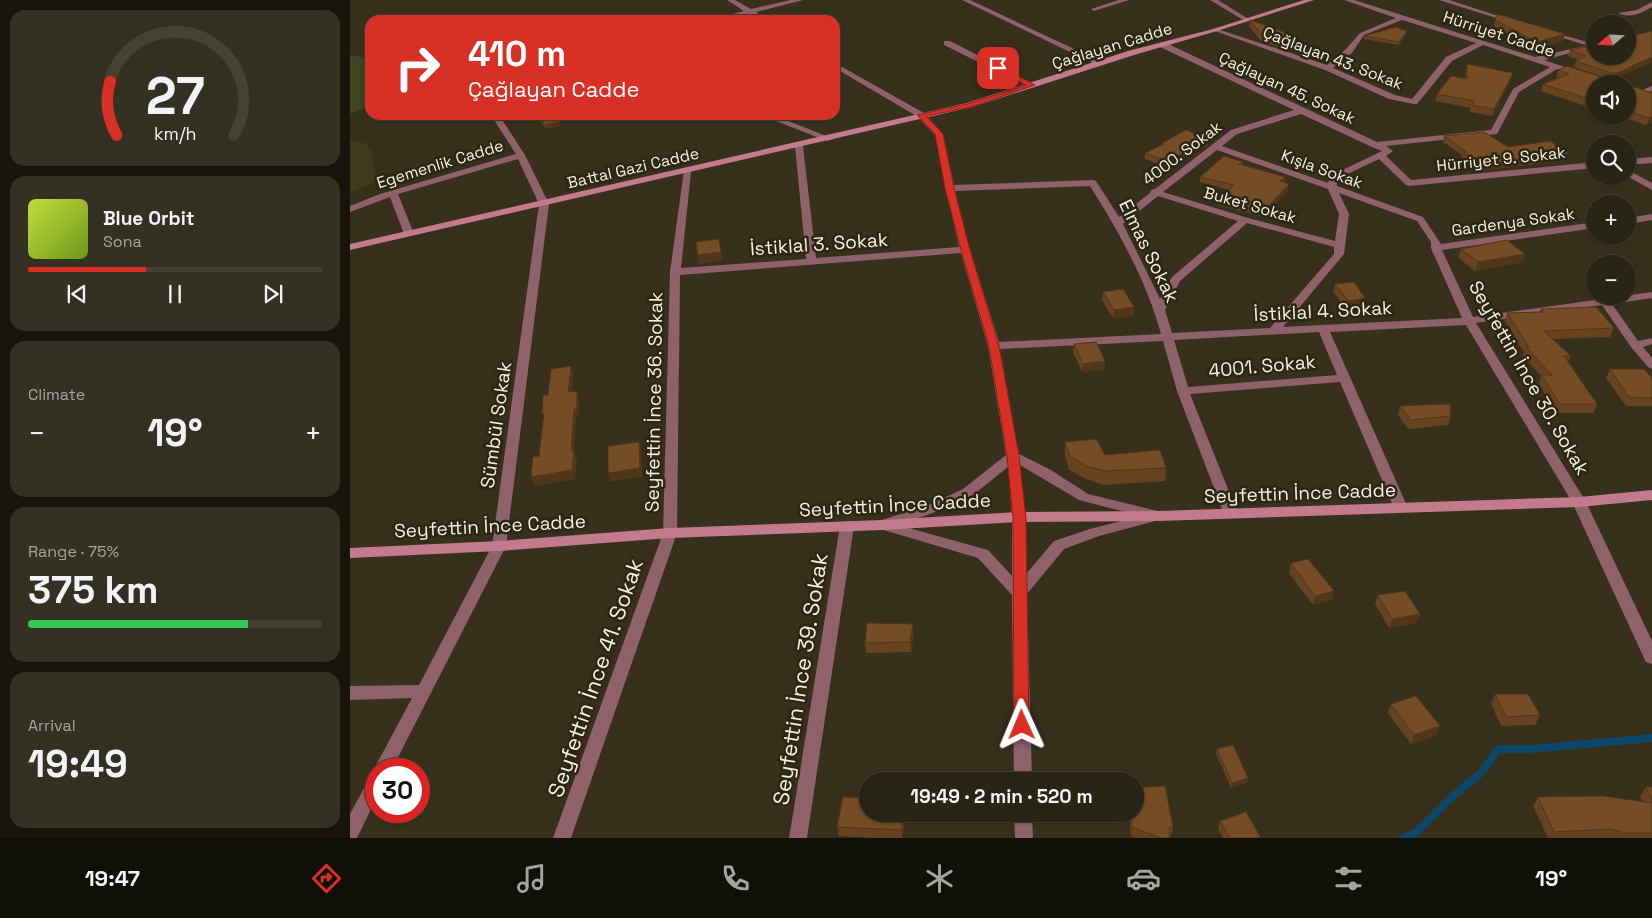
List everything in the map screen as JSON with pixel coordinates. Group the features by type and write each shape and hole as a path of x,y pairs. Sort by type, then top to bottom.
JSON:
{"street":[{"path":"730,0 755,15"},
{"path":"736,15 800,0"},
{"path":"965,0 1100,63"},
{"path":"1094,10 1126,0"},
{"path":"1213,0 1247,20"},
{"name":"Çağlayan Cadde","path":"921,115 969,105 1131,53 1215,30 1310,0"},
{"name":"Hürriyet Cadde","path":"1347,0 1586,75"},
{"path":"1442,0 1523,24"},
{"path":"1621,13 1638,12 1652,4"},
{"path":"1328,68 1349,51 1362,34 1403,17"},
{"name":"Çağlayan 43. Sokak","path":"1215,30 1328,68 1392,97 1414,102 1449,59 1482,43"},
{"path":"1541,30 1586,43"},
{"path":"947,43 1032,85"},
{"name":"Çağlayan 45. Sokak","path":"1163,45 1301,112 1375,145"},
{"path":"1534,60 1586,48"},
{"path":"1375,145 1494,132 1516,91 1556,66"},
{"path":"840,68 921,115 939,134 965,250 994,346 1013,456 1019,518 1023,772"},
{"path":"1652,88 1639,91 1652,95"},
{"name":"4000. Sokak","path":"1118,223 1154,192 1234,132 1301,112"},
{"name":"Battal Gazi Cadde","path":"350,247 830,139 921,115"},
{"name":"Egemenlik Cadde","path":"350,209 393,193 521,155 498,120"},
{"path":"779,120 830,139"},
{"path":"1274,332 1339,254 1338,245 1344,214 1332,189 1333,178 1389,151 1375,145"},
{"path":"799,146 811,262"},
{"name":"Kışla Sokak","path":"1214,146 1420,219"},
{"path":"521,155 544,204"},
{"name":"Hürriyet 9. Sokak","path":"1380,155 1409,183 1586,166"},
{"path":"1636,161 1652,160"},
{"name":"Seyfettin İnce 36. Sokak","path":"670,533 675,272 687,172"},
{"path":"1636,178 1652,187"},
{"name":"Elmas Sokak","path":"950,188 1093,182 1118,223 1160,310 1183,391 1231,514"},
{"name":"Buket Sokak","path":"1154,192 1245,220 1338,245"},
{"path":"393,193 408,234"},
{"name":"Sümbül Sokak","path":"389,758 499,546 544,204"},
{"path":"1636,220 1652,217"},
{"name":"Seyfettin İnce 30. Sokak","path":"1420,219 1436,242 1436,248 1470,321 1579,502 1652,658"},
{"path":"1160,310 1176,279 1245,220"},
{"name":"Gardenya Sokak","path":"1436,248 1586,226"},
{"name":"İstiklal 3. Sokak","path":"675,272 965,250"},
{"name":"İstiklal 4. Sokak","path":"1636,297 1652,295"},
{"name":"İstiklal 4. Sokak","path":"994,346 1470,321 1586,304"},
{"path":"1608,305 1635,345 1652,365"},
{"path":"1323,329 1401,508"},
{"path":"1635,345 1652,341"},
{"name":"4001. Sokak","path":"1183,391 1345,378"},
{"path":"1013,456 1046,473 1084,497 1159,516"},
{"path":"882,525 936,507 968,492 1013,456"},
{"name":"Seyfettin İnce Cadde","path":"350,553 499,546 670,533 1019,518 1231,514 1579,502 1652,495"},
{"path":"1019,593 1058,545 1095,532 1159,516"},
{"path":"882,525 983,554 1019,593"},
{"name":"Seyfettin İnce 39. Sokak","path":"798,838 847,526"},
{"name":"Seyfettin İnce 41. Sokak","path":"562,838 670,533"},
{"path":"350,693 424,691"},
{"path":"350,832 365,803"},
{"path":"1023,822 1024,838"}],"shaded area":[{"path":"350,140 365,143 371,151 376,182 350,193"}],"green space":[{"path":"350,55 365,58 365,107 350,114"}],"building":[{"path":"1497,14 1565,34 1537,42 1495,20"},
{"path":"1250,20 1295,36 1279,41 1262,35"},
{"path":"1396,27 1407,31 1399,42 1364,36"},
{"path":"1652,31 1652,57 1636,64 1636,35"},
{"path":"1586,47 1586,56 1570,50"},
{"path":"1586,56 1586,64 1576,61"},
{"path":"1467,64 1513,73 1494,109 1472,105 1474,101 1437,94 1451,76 1467,79"},
{"path":"1588,65 1635,65 1615,74"},
{"path":"1567,66 1595,75 1586,75 1586,98 1543,84 1569,74 1558,70"},
{"path":"1636,88 1652,93 1652,116 1649,118 1636,114"},
{"path":"542,120 559,120 560,122 545,125"},
{"path":"1186,130 1209,139 1167,161 1145,153 1164,144 1162,143"},
{"path":"1484,132 1508,147 1550,141 1569,154 1481,165 1463,152 1467,152 1444,136"},
{"path":"1224,156 1243,162 1239,164 1285,177 1280,181 1289,184 1264,211 1219,199 1234,185 1200,177"},
{"path":"719,239 721,252 698,255 696,242"},
{"path":"1507,240 1525,254 1478,262 1461,249"},
{"path":"1354,282 1365,298 1349,301 1335,284"},
{"path":"1123,289 1134,307 1114,310 1103,292"},
{"path":"1596,307 1614,328 1544,331 1571,356 1564,356 1597,404 1560,404 1542,375 1552,375 1526,347 1529,347 1507,313 1543,312 1541,309"},
{"path":"1096,342 1105,361 1083,364 1074,344"},
{"path":"571,366 568,392 577,391 577,409 574,409 571,451 574,451 572,470 531,477 533,457 539,456 544,413 542,414 543,395 548,395 551,369"},
{"path":"1610,369 1644,369 1652,378 1652,398 1629,397"},
{"path":"1450,404 1451,416 1411,420 1400,406"},
{"path":"1096,439 1105,455 1160,450 1166,468 1105,471 1086,466 1070,456 1065,442"},
{"path":"639,442 640,468 608,473 608,446"},
{"path":"1308,559 1334,591 1315,596 1291,563"},
{"path":"1405,591 1420,614 1392,619 1378,595"},
{"path":"867,623 913,624 910,642 865,643"},
{"path":"1495,694 1528,694 1540,715 1506,717"},
{"path":"1416,696 1440,726 1414,735 1391,704"},
{"path":"1233,745 1248,778 1232,783 1217,749"},
{"path":"1165,786 1173,827 1169,827 1170,838 1161,838 1132,827 1132,822 1144,822 1144,787"},
{"path":"1646,787 1652,787 1652,800"},
{"path":"1603,796 1652,803 1652,833 1625,833 1611,829 1554,832 1538,797"},
{"path":"843,797 859,798 859,822 902,822 901,830 837,827"},
{"path":"1246,812 1261,838 1230,838 1220,821"}],"waterway":[{"path":"1403,838 1416,833 1452,797 1482,772 1498,749 1530,749 1652,738"}],"route":[{"path":"998,68 1032,85 969,105 921,115 939,134 965,250 994,346 1013,456 1019,518 1022,725"}]}
